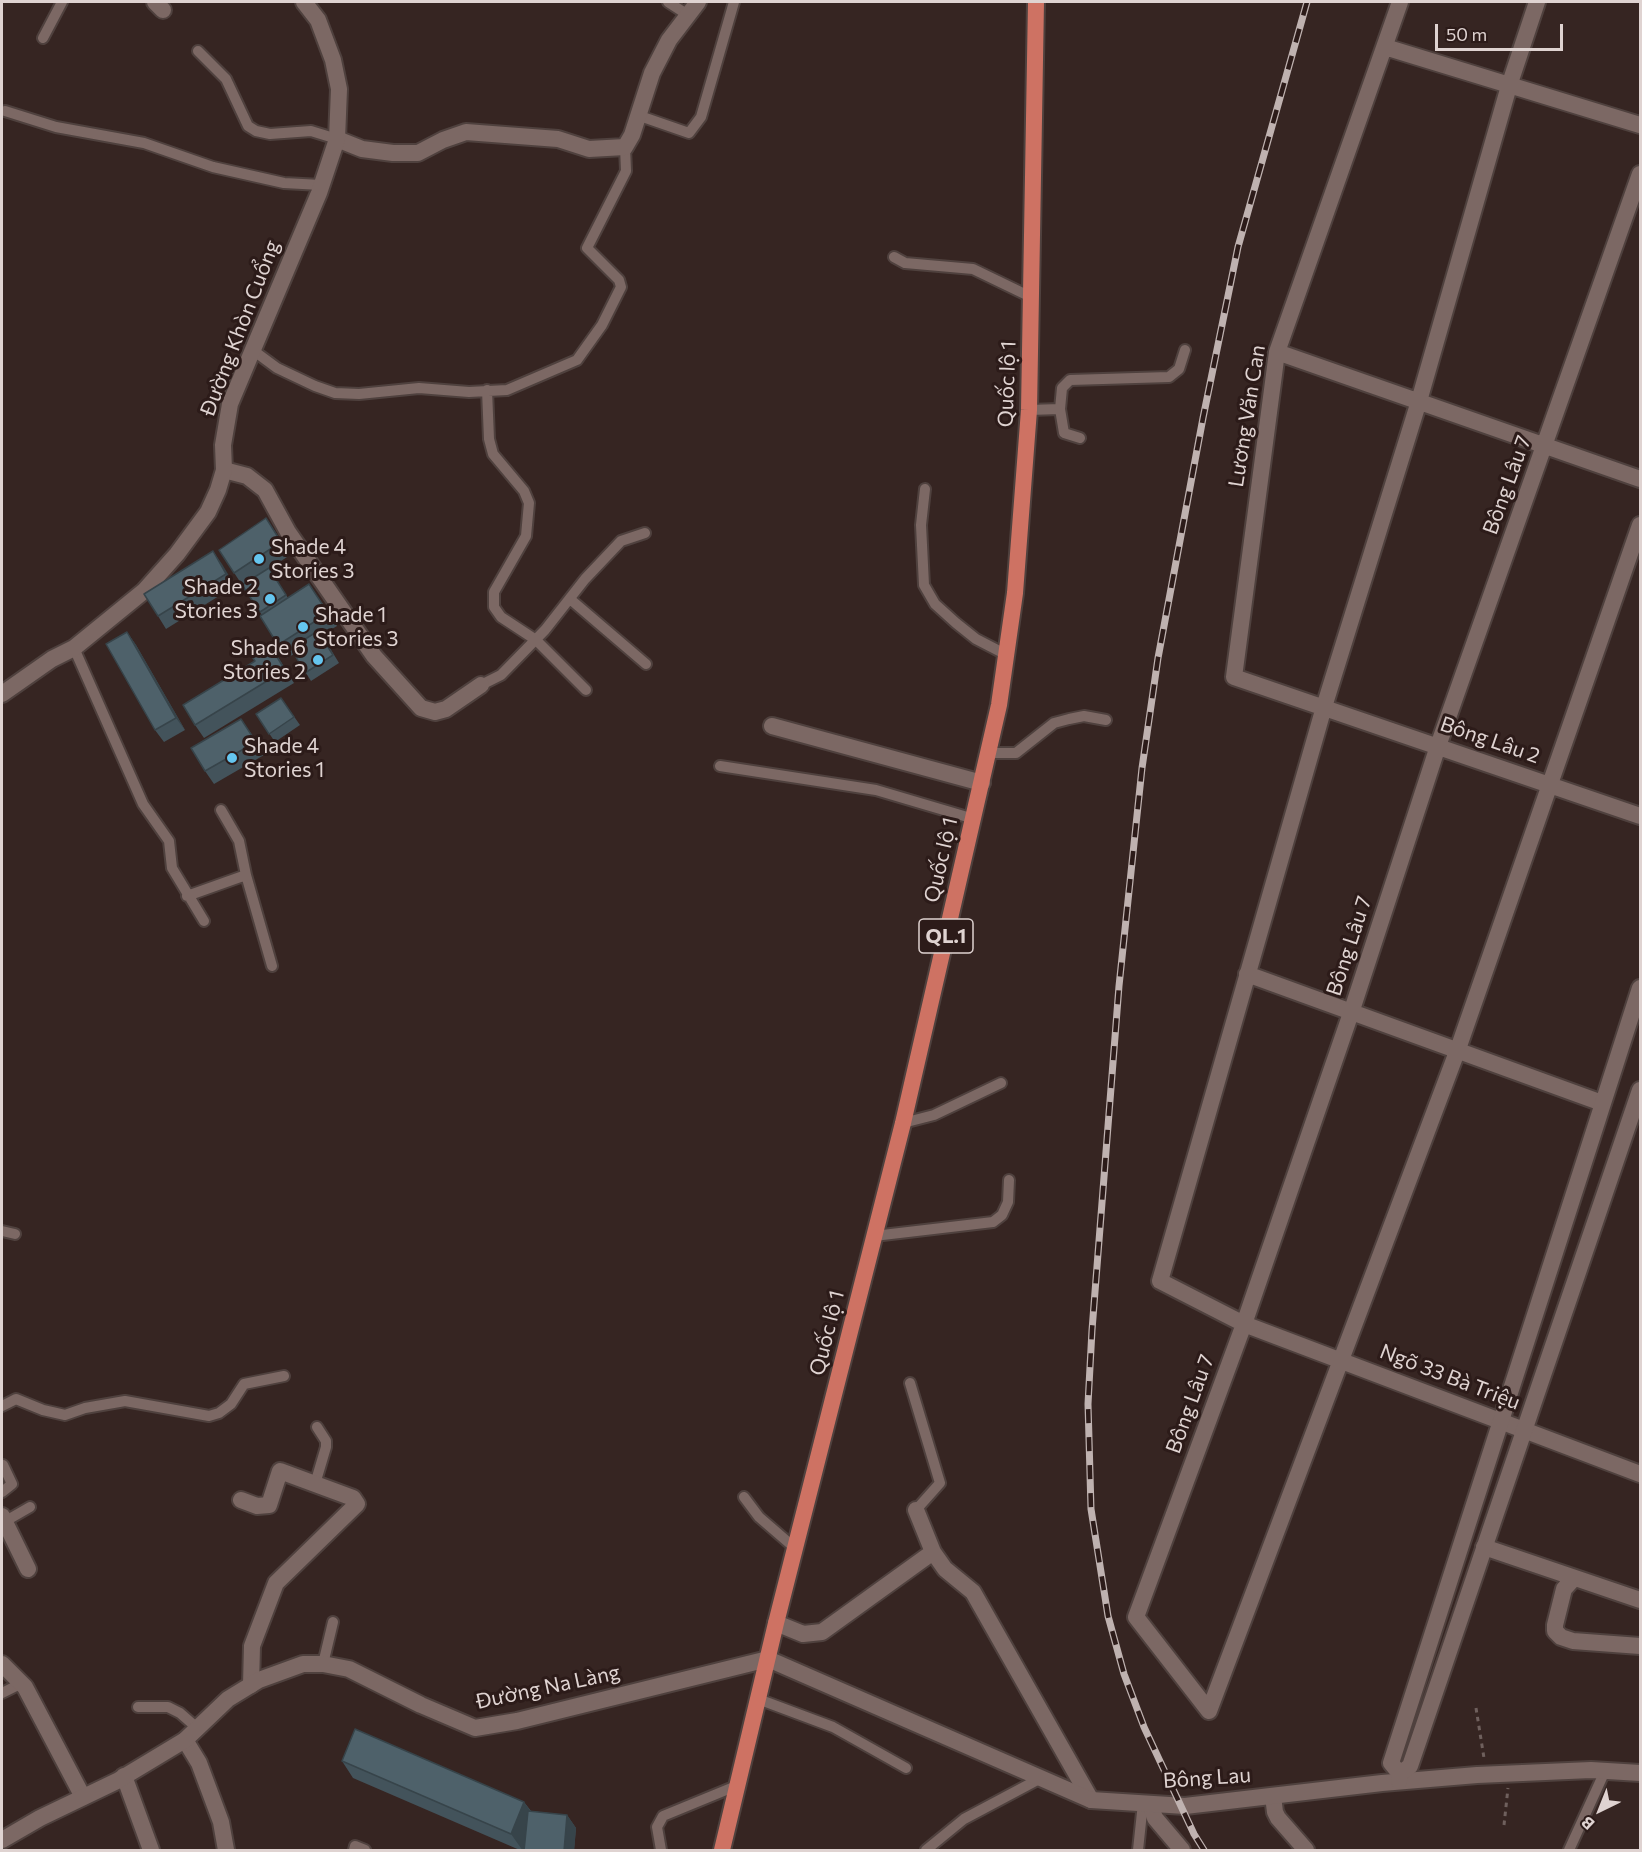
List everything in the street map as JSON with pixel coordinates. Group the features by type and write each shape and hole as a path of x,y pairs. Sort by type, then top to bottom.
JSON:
{"highway":[{"name":"Quốc lộ 1","path":"722,1851 776,1623 903,1123 999,705 1016,593 1029,410 1033,298 1036,2"}],"street":[{"name":"Đường Khòn Cuổng","path":"2,694 52,659 74,648 144,591 208,512 224,470 225,422 230,404 254,351 321,185 336,139 339,89 333,60 318,20 304,2"},
{"name":"Lương Văn Can","path":"1324,707 1234,676 1277,352 1400,2"},
{"path":"1537,2 1509,86 1419,401 1324,707 1247,974 1602,1102"},
{"path":"336,139 362,149 393,153 418,153 442,140 466,132 558,139 589,149 625,147 632,135 652,73 669,40 693,8"},
{"path":"1385,47 1641,125"},
{"name":"Bông Lâu 7","path":"1342,1360 1209,1711 1136,1617 1244,1323 1352,1010 1438,746 1641,174"},
{"path":"1277,352 1641,479"},
{"path":"224,470 248,476 265,490 288,532 374,656 421,708 435,712 446,709 481,685"},
{"path":"1342,1360 1458,1049 1641,525"},
{"name":"Bông Lâu 2","path":"1324,707 1641,816"},
{"path":"772,726 982,783"},
{"name":"Ngõ 33 Bà Triệu","path":"1247,974 1160,1281 1244,1323 1641,1474"},
{"path":"1641,988 1602,1102 1391,1763 1399,1778 1410,1766 1641,1089"},
{"path":"241,1500 257,1506 269,1505 280,1471 353,1498 357,1504 276,1583 252,1646 251,1685"},
{"path":"916,1510 933,1552 945,1569 973,1592 1090,1800"},
{"path":"3,1519 28,1569"},
{"path":"1484,1547 1641,1600"},
{"path":"776,1623 802,1634 822,1632 933,1552"},
{"path":"1574,1578 1564,1588 1555,1631 1561,1637 1573,1641 1641,1647"},
{"name":"Bông Lau","path":"768,1659 1090,1800 1185,1806 1399,1778 1605,1771 1641,1773"},
{"name":"Đường Na Làng","path":"2,1840 124,1776 191,1733 228,1699 251,1685 303,1664 323,1664 349,1669 421,1705 475,1728 517,1721 768,1659"},
{"path":"2,1664 22,1683 83,1797"},
{"path":"191,1733 199,1763 221,1822 226,1851"},
{"path":"124,1776 151,1851"},
{"path":"1273,1796 1275,1812 1306,1851"},
{"path":"1147,1803 1155,1818 1182,1851"}],"lane":[{"path":"43,38 62,2"},
{"path":"668,2 693,8"},
{"path":"637,115 689,133 701,117 734,2"},
{"path":"198,51 226,79 248,126 256,131 270,134 311,131 336,139"},
{"path":"5,111 56,127 144,143 223,170 284,183 321,185"},
{"path":"254,351 277,368 315,386 334,393 359,394 419,388 469,392 507,390 577,360 602,325 621,287 612,272 589,253 587,248 626,171 625,147"},
{"path":"894,257 916,264 942,264 973,269 1033,298"},
{"path":"1080,438 1064,433 1060,409 1062,388 1070,380 1169,377 1179,369 1185,350"},
{"path":"487,390 489,439 493,454 524,491 529,503 526,536 494,592 494,607 501,618 536,640 586,690"},
{"path":"1029,410 1060,409"},
{"path":"925,489 920,552 924,585 935,604 956,623 976,639 1005,654"},
{"path":"481,685 501,675 536,640 621,541 645,533"},
{"path":"570,599 646,664"},
{"path":"74,648 143,804 168,841 172,868 204,921"},
{"path":"989,753 1016,753 1054,723 1069,718 1084,716 1106,720"},
{"path":"720,766 876,790 974,819"},
{"path":"221,810 239,842 272,966"},
{"path":"187,896 246,875"},
{"path":"903,1123 934,1115 1001,1083"},
{"path":"874,1236 993,1222 1002,1215 1008,1202 1009,1180"},
{"path":"2,1231 15,1234"},
{"path":"2,1406 16,1399 43,1410 65,1415 85,1408 125,1401 209,1416 219,1413 231,1404 244,1384 284,1376"},
{"path":"910,1383 940,1484 916,1510"},
{"path":"315,1484 326,1447 326,1441 317,1427"},
{"path":"2,1492 12,1484 3,1465"},
{"path":"744,1497 759,1517 796,1549"},
{"path":"3,1519 30,1507"},
{"path":"323,1664 333,1622"},
{"path":"2,1693 22,1683"},
{"path":"758,1699 833,1726 906,1768"},
{"path":"138,1707 168,1707 180,1713 191,1733"},
{"path":"1569,1851 1605,1771"},
{"path":"926,1851 964,1819 1041,1778"},
{"path":"661,1851 657,1827 663,1816 736,1786"},
{"path":"1138,1851 1147,1803"},
{"path":"354,1851 355,1846 365,1851"}],"path":[{"path":"1476,1708 1485,1774"},
{"path":"1504,1825 1509,1773"}],"building":[{"path":"266,518 281,542 234,573 219,550"},
{"path":"213,551 226,574 158,616 144,594"},
{"name":"Shade 2 Stories 3","path":"269,568 286,595 260,612 242,585"},
{"path":"309,584 328,613 278,645 260,616"},
{"name":"Shade 6 Stories 2","path":"318,631 333,655 305,673 291,648"},
{"path":"127,632 176,718 155,730 106,644"},
{"path":"269,644 285,670 195,725 183,705 255,661 251,655"},
{"path":"281,698 294,717 269,734 256,714"},
{"path":"241,719 256,742 205,771 191,748"},
{"path":"355,1729 524,1802 511,1834 342,1761"},
{"path":"528,1811 567,1815 564,1851 524,1851"}],"railway":[{"path":"1204,1850 1194,1834 1144,1727 1124,1674 1108,1616 1091,1509 1088,1404 1092,1330 1119,986 1142,768 1158,658 1238,247 1307,2"}],"place":[{"name":"Shade 4 Stories 3","path":"259,559"},
{"name":"Shade 2 Stories 3","path":"270,599"},
{"name":"Shade 1 Stories 3","path":"303,627"},
{"name":"Shade 6 Stories 2","path":"318,660"},
{"name":"Shade 4 Stories 1","path":"232,758"}]}
